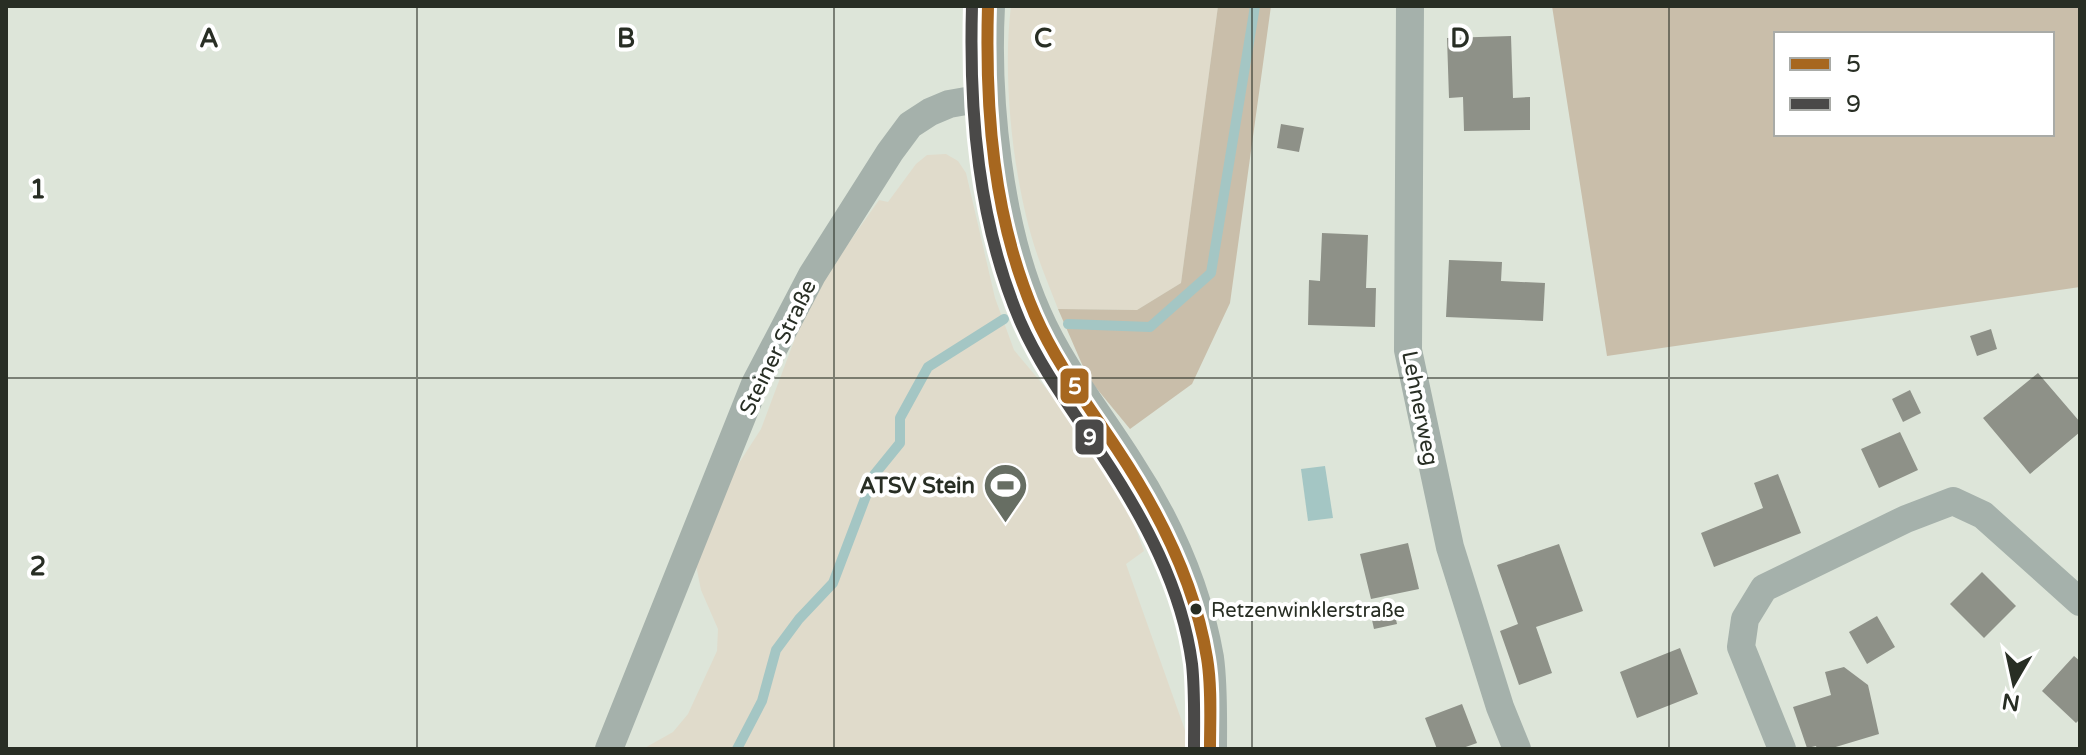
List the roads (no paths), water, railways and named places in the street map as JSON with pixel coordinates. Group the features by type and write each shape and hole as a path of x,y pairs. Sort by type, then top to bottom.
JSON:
{"street":[{"path":"988,6 986,52 996,167 1017,267 1034,314 1055,355 1152,505 1178,559 1207,660 1210,749"},
{"name":"Lehnerweg","path":"1410,6 1408,350 1450,547 1500,707 1517,749"},
{"name":"Steiner Straße","path":"609,749 755,384 812,275 910,125 949,104 989,97"},
{"path":"1782,749 1741,647 1745,619 1764,588 1906,519 1953,501 1983,515 2080,602"}],"water":[{"path":"1325,466 1333,518 1308,521 1301,469"}],"waterway":[{"path":"1068,324 1150,327 1211,273 1255,6"},
{"path":"737,749 762,701 776,650 799,619 833,583 874,475 900,443 900,418 928,367 1004,319"}],"place":[{"name":"ATSV Stein","path":"1006,524"},
{"name":"Retzenwinklerstraße","path":"1196,609"}]}
